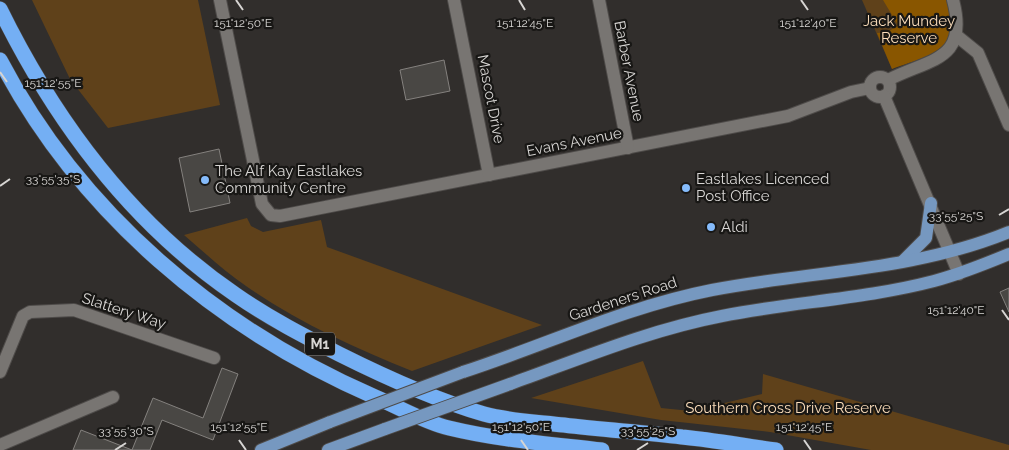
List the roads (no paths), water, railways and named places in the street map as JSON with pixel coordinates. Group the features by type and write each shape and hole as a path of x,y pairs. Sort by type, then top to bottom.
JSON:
{"highway":[{"name":"M1","path":"0,9 22,54 54,108 89,156 120,192 149,223 208,274 236,296 289,328 386,378 484,414 600,430 683,437 776,450"},
{"name":"M1","path":"0,60 39,125 75,173 120,225 172,274 224,313 315,368 355,388 447,427 602,450"}],"main road":[{"path":"902,263 926,238 931,203"},
{"name":"Gardeners Road","path":"261,450 330,422 625,313 687,296 741,285 902,263 951,251 1009,232"},
{"path":"328,450 657,332 690,323 765,308 861,296 959,274 1009,254"}],"street":[{"name":"Evans Avenue","path":"220,0 262,204 271,215 280,216 788,116 850,92 870,88"},
{"name":"Mascot Drive","path":"454,0 489,175"},
{"name":"Barber Avenue","path":"599,0 628,148"},
{"path":"888,80 944,54 951,48 957,36 958,21 953,0"},
{"path":"957,36 978,53 1009,125"},
{"path":"876,77 888,80 890,89 884,96 875,96 870,88 871,82 876,77"},
{"path":"884,96 931,203 959,274"},
{"name":"Slattery Way","path":"0,372 23,316 30,312 74,310 214,358"},
{"path":"0,445 113,397"}],"place":[{"name":"The Alf Kay Eastlakes Community Centre","path":"205,180"},
{"name":"Eastlakes Licenced Post Office","path":"686,188"},
{"name":"Aldi","path":"711,227"}],"park label":[{"name":"Jack Mundey Reserve","path":"909,30"},
{"name":"Southern Cross Drive Reserve","path":"788,408"}]}
